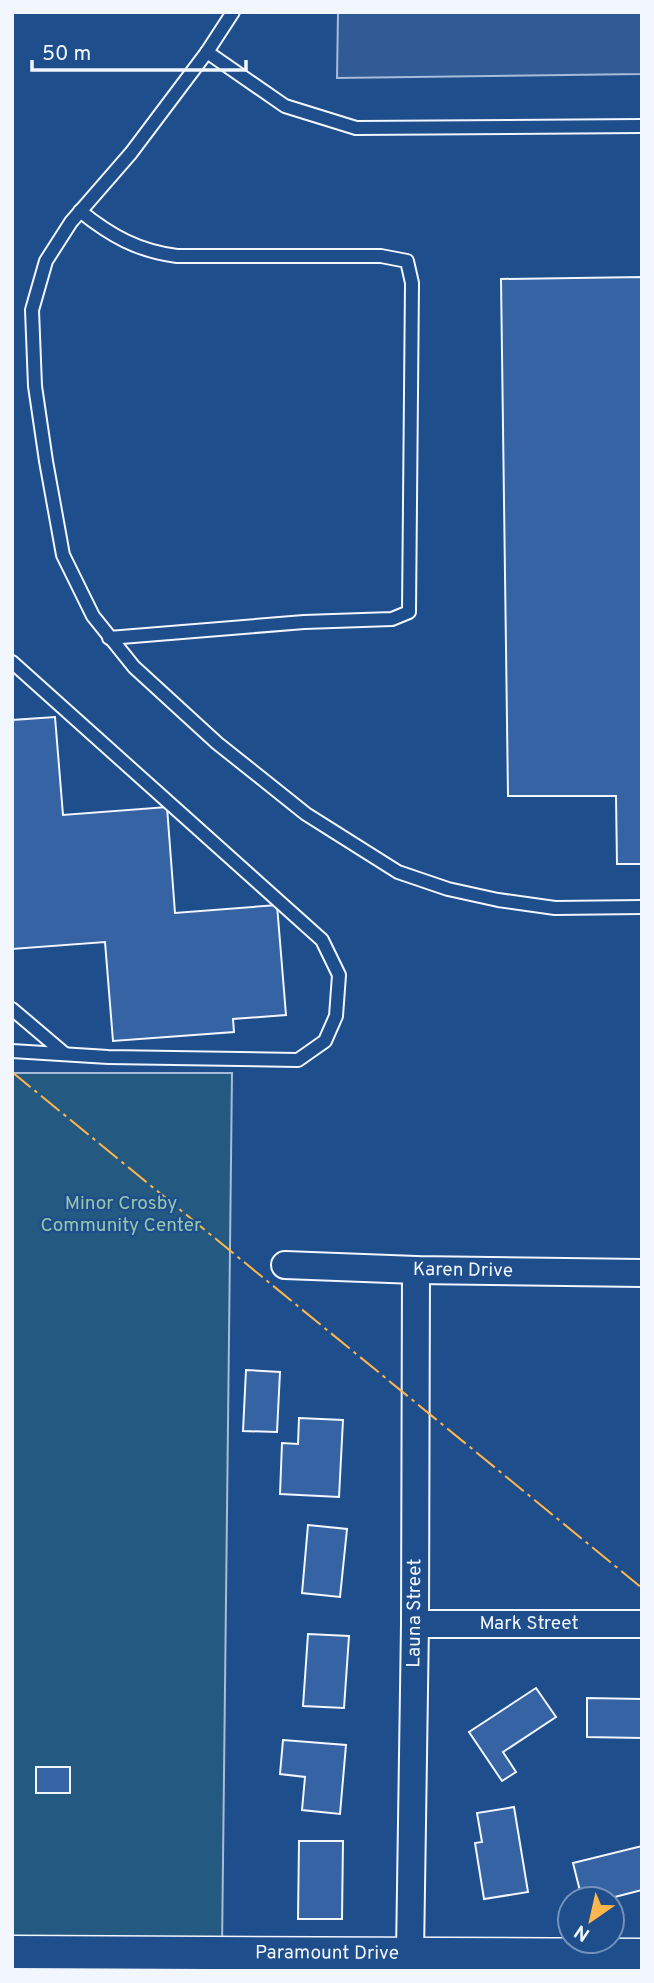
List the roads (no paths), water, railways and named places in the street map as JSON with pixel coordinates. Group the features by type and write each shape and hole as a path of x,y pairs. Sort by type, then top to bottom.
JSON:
{"street":[{"name":"Karen Drive","path":"285,1265 642,1273"},
{"name":"Launa Street","path":"410,1954 415,1624 416,1270"},
{"name":"Mark Street","path":"415,1624 642,1624"},
{"name":"Paramount Drive","path":"12,1952 642,1955"}],"lane":[{"path":"233,12 207,52 131,153 80,211 46,261 32,310 35,386 63,555 93,616 134,667 217,743 306,814 398,872 448,889 498,900 555,908 642,907"},
{"path":"207,52 285,106 356,128 642,126"},
{"path":"80,211 104,230 150,252 177,256 381,256 407,261 412,283 409,612 392,619 304,622 109,638"},
{"path":"12,663 322,940 339,975 336,1016 325,1041 298,1060 108,1057 12,1051"},
{"path":"12,1009 65,1054"}],"park label":[{"name":"Minor Crosby Community Center","path":"121,1215"}]}
